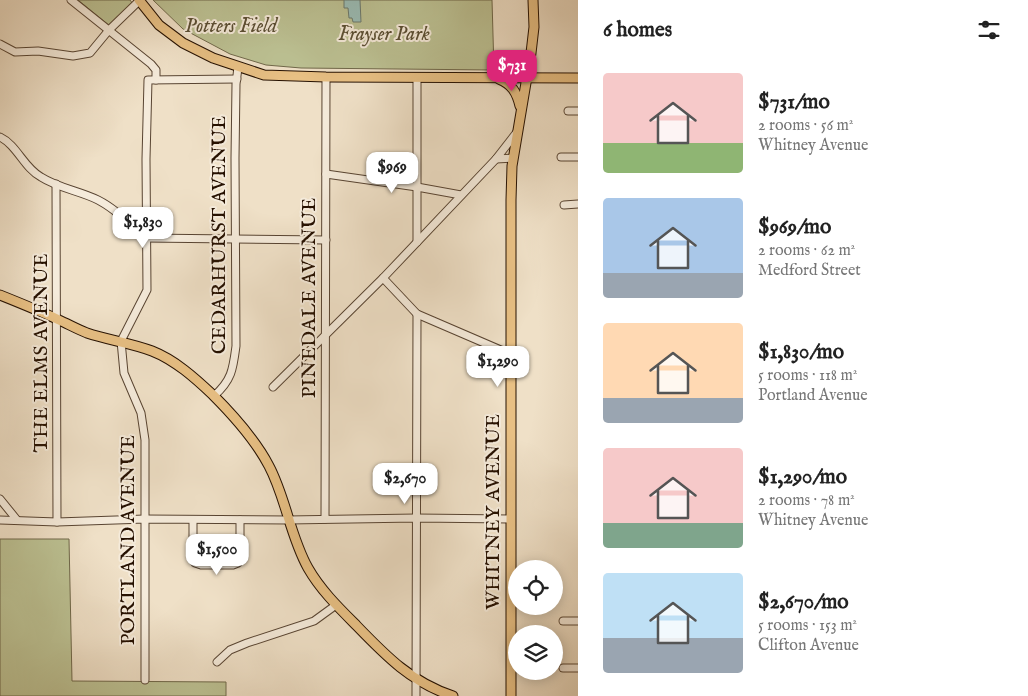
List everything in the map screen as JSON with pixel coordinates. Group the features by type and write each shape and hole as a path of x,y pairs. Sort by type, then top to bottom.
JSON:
{"main road":[{"path":"139,0 159,25 183,43 212,58 264,75 578,78"},
{"name":"WHITNEY AVENUE","path":"511,696 510,200 513,158 534,27 534,0"},
{"path":"494,78 512,86 518,98 520,111"},
{"path":"0,295 86,332 154,352 194,378 214,396 244,429 269,466 288,520 308,568 336,605 392,661 428,686 453,696"}],"street":[{"path":"71,0 152,64 156,70 156,80"},
{"path":"0,44 15,52 38,51 73,56 90,53 109,30 139,0"},
{"name":"CEDARHURST AVENUE","path":"214,396 225,386 231,375 236,346 234,158 238,68"},
{"name":"PINEDALE AVENUE","path":"324,520 326,77"},
{"path":"417,77 417,242"},
{"path":"121,341 147,290 146,159 148,80 237,79"},
{"path":"568,111 578,111"},
{"path":"273,387 383,278 496,159 517,132"},
{"path":"0,137 37,175 109,206 146,238 326,240"},
{"path":"561,157 578,157"},
{"path":"496,159 513,158"},
{"path":"326,174 417,187 461,196"},
{"name":"THE ELMS AVENUE","path":"56,184 57,522"},
{"path":"564,205 578,204"},
{"path":"383,278 417,314 510,354"},
{"path":"416,696 417,314"},
{"name":"PORTLAND AVENUE","path":"121,341 124,373 141,413 144,425 146,519 145,680"},
{"path":"0,499 17,520"},
{"path":"0,520 57,522 146,519 511,519"},
{"path":"194,520 193,557 195,563 201,565 233,565 238,563 240,558 240,520"},
{"path":"217,662 230,650 314,621 336,605"},
{"path":"563,621 578,621"},
{"path":"563,668 578,668"}],"green space":[{"path":"78,0 130,0 133,4 110,26"},
{"name":"Frayser Park","path":"153,0 492,0 494,70 301,68 266,65 230,54 183,29"},
{"path":"0,539 69,539 72,681 226,682 226,696 0,696"}],"water":[{"path":"344,0 360,0 361,22 353,22 352,18 349,18 348,8 344,8"}],"park label":[{"name":"Potters Field","path":"231,26"}]}
